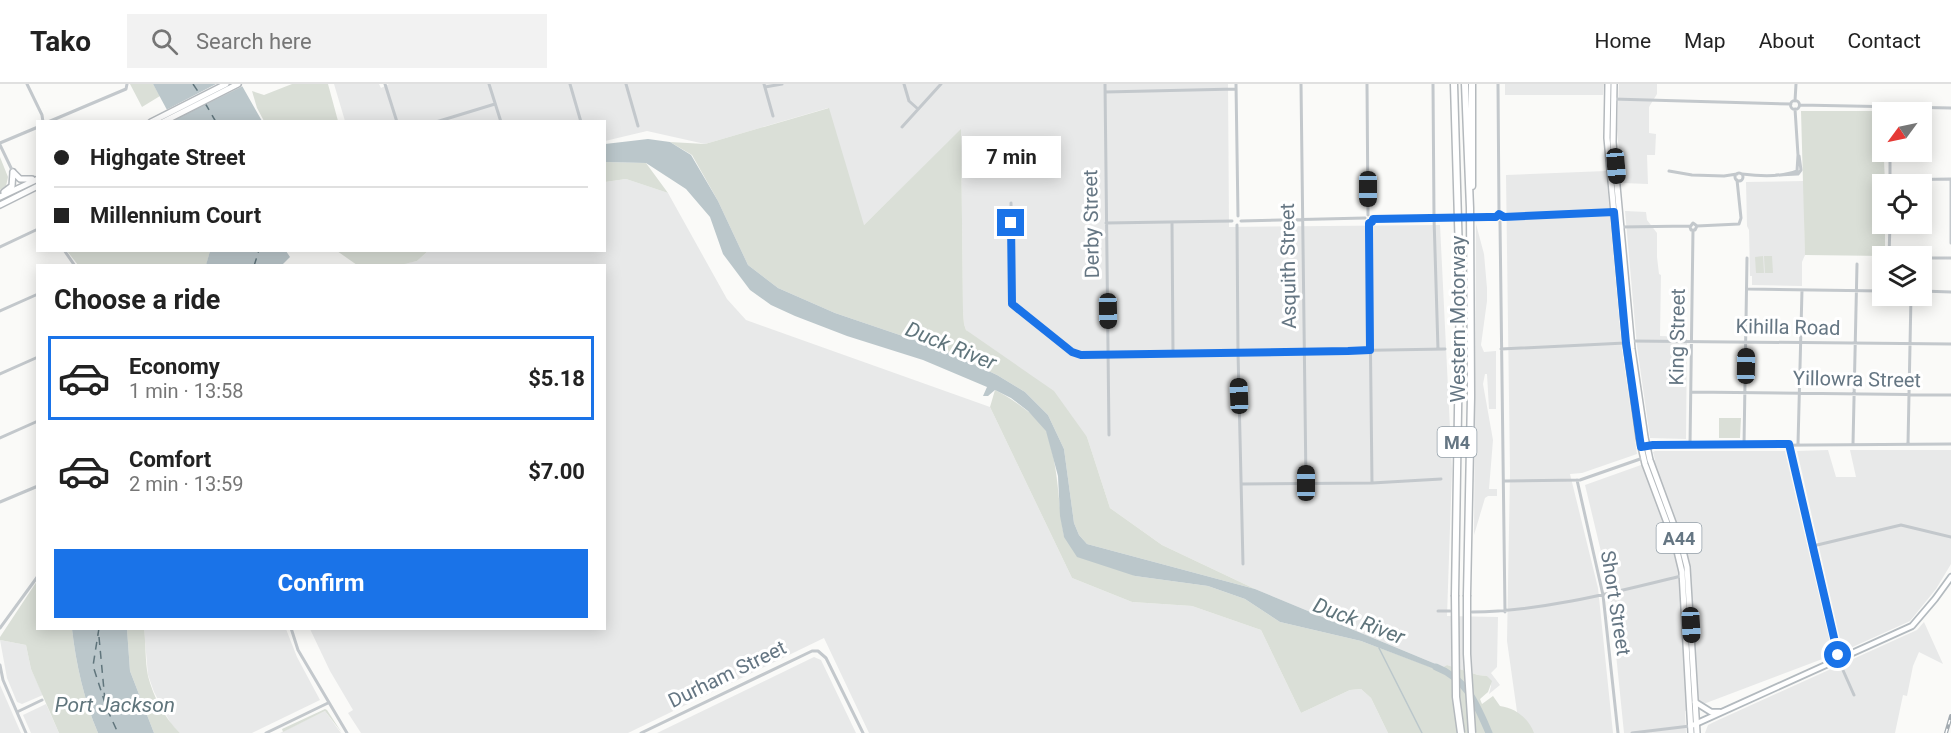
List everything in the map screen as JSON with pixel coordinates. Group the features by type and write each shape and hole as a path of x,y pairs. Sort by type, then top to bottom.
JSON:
{"highway":[{"path":"153,120 226,84"},
{"path":"167,120 238,84"},
{"name":"Western Motorway","path":"1454,84 1460,290 1455,595 1456,697 1461,733"},
{"name":"Western Motorway","path":"1465,84 1470,208 1471,397 1467,654 1472,733"},
{"name":"M4","path":"1470,208 1473,176 1472,84"},
{"name":"A44","path":"1608,84 1629,342 1646,456 1676,547 1683,576 1693,728 1697,733"},
{"name":"A44","path":"1611,99 1614,84"},
{"path":"13,172 24,180 36,179"},
{"path":"0,196 12,186 13,172"},
{"path":"0,196 36,180"},
{"path":"0,205 36,187"},
{"name":"A44","path":"1617,212 1621,227 1629,342"},
{"name":"A44","path":"1646,456 1680,541 1687,567 1695,702 1693,728"}],"main road":[{"path":"1693,728 1722,712 1916,623 1951,577"},
{"path":"1695,702 1712,712 1722,712"}],"street":[{"path":"385,84 396,120"},
{"path":"489,84 500,120"},
{"path":"570,84 580,120"},
{"path":"626,84 638,126"},
{"path":"773,116 764,86 782,84"},
{"path":"904,84 909,101 918,109"},
{"path":"902,127 941,84"},
{"name":"Derby Street","path":"1105,84 1109,435"},
{"path":"1167,84 1167,90"},
{"path":"1236,84 1238,216 1241,221"},
{"name":"Asquith Street","path":"1301,84 1306,483"},
{"path":"1244,564 1237,225 1241,221 1365,218 1368,215 1367,84"},
{"path":"1433,84 1438,349"},
{"path":"1498,84 1496,221 1500,222"},
{"path":"1611,99 1791,104 1795,100 1796,84"},
{"path":"33,85 28,86 43,120"},
{"path":"52,120 127,86"},
{"path":"1105,92 1236,89"},
{"path":"1795,100 1800,105"},
{"path":"443,120 495,104"},
{"path":"1670,171 1739,178 1799,170 1795,109 1791,104"},
{"path":"1795,109 1800,105 1872,107"},
{"path":"1932,108 1951,108"},
{"path":"13,172 0,144 36,128"},
{"path":"1621,227 1690,226 1693,223 1697,226 1739,224 1741,221 1739,178"},
{"path":"1932,179 1951,179 1951,243"},
{"path":"1011,203 1012,304 1072,352 1081,355 1108,355 1445,349"},
{"path":"1368,215 1373,219 1617,212"},
{"path":"1106,223 1232,221 1238,216"},
{"path":"1504,217 1500,222 1505,612"},
{"path":"1365,218 1369,223 1372,483"},
{"path":"1369,223 1373,219"},
{"path":"1232,221 1234,225 1237,225"},
{"path":"1172,222 1173,353"},
{"path":"1690,226 1693,230 1697,226"},
{"path":"0,247 36,230"},
{"name":"King Street","path":"1690,445 1693,230"},
{"path":"1744,445 1747,258"},
{"path":"1932,258 1951,258"},
{"path":"1853,444 1857,264"},
{"path":"1748,289 1872,291"},
{"path":"1798,445 1802,290"},
{"path":"1932,291 1951,292"},
{"path":"0,311 36,295"},
{"path":"1908,444 1911,306"},
{"name":"Kihilla Road","path":"1501,350 1629,342 1691,341 1951,344"},
{"path":"0,374 36,358"},
{"name":"Yillowra Street","path":"1691,392 1951,395"},
{"path":"0,438 36,422"},
{"path":"1789,444 1838,659 1854,695"},
{"path":"1644,446 1951,444"},
{"path":"1505,481 1577,480 1646,456"},
{"path":"1242,484 1372,483 1441,479"},
{"name":"Short Street","path":"1577,480 1603,595 1618,733"},
{"path":"0,502 36,487"},
{"path":"1812,546 1901,525 1951,537"},
{"path":"1472,612 1505,612 1603,595 1683,576"},
{"path":"0,628 36,579"},
{"path":"1438,611 1450,611"},
{"path":"292,630 298,650 347,733"},
{"name":"Durham Street","path":"641,733 812,651 818,651 826,658 863,733"},
{"path":"0,665 3,680 26,733"},
{"path":"17,712 42,700"},
{"path":"266,733 328,703"},
{"path":"1632,733 1693,728"}],"shaded area":[{"path":"130,84 153,84 160,96 142,107"},
{"path":"292,84 328,84 338,120 263,120 252,91 264,95"},
{"path":"334,84 379,84 381,88 389,84 1228,84 1229,227 1440,225 1452,469 1447,616 1498,617 1497,667 1491,673 1500,685 1489,694 1491,686 1487,676 1447,665 1443,667 1255,589 1162,545 1110,508 1087,437 966,330 963,311 961,130 863,226 828,108 705,144 647,131 606,141 606,120 345,120"},
{"path":"1505,84 1604,84 1603,95 1505,95"},
{"path":"1619,84 1657,84 1657,94 1649,107 1649,133 1656,134 1655,155 1647,155 1648,184 1622,183 1617,130"},
{"path":"829,108 864,225 961,129 963,311 966,330 1054,391 1087,437 1110,508 1162,545 1255,589 1087,544 1079,535 1074,523 1064,449 1048,415 1025,392 997,375 941,349 835,313 778,288 748,265 718,201 692,155 670,142 705,144"},
{"path":"1801,111 1872,111 1872,162 1884,162 1885,174 1872,174 1872,234 1885,234 1885,246 1872,246 1872,256 1805,255"},
{"path":"0,157 8,177 6,186 0,190"},
{"path":"606,162 646,163 668,193 626,179 606,182"},
{"path":"1606,171 1622,350 1637,454 1582,473 1570,474 1598,588 1613,733 1520,733 1507,641 1510,473 1506,175"},
{"path":"626,179 668,193 727,299 746,320 990,407 1072,578 1132,602 1192,606 1261,630 1301,713 1350,690 1361,689 1371,698 1388,733 869,733 824,638 628,733 361,733 348,713 353,710 330,671 310,630 606,630 606,264 401,264 417,261 427,252 606,252 606,182"},
{"path":"1804,181 1805,255 1802,262 1802,286 1752,285 1746,182"},
{"path":"1625,211 1646,212 1647,220 1657,233 1657,257 1661,275 1660,336 1687,337 1686,439 1650,438 1637,346"},
{"path":"1476,224 1484,254 1487,288 1481,345 1484,352 1496,351 1496,409 1489,409 1487,374 1485,374 1483,384 1493,440 1489,489 1497,489 1497,496 1485,498 1474,535"},
{"path":"68,252 210,252 207,264 77,264"},
{"path":"338,252 427,252 417,261 404,264 356,264"},
{"path":"1763,256 1764,273 1756,273 1755,257"},
{"path":"1764,256 1772,256 1773,273 1765,273"},
{"path":"995,390 1023,407 1046,430 1053,455 1064,536 1135,576 1208,586 1245,599 1280,622 1361,641 1444,672 1443,667 1447,665 1487,676 1492,681 1488,692 1480,699 1482,704 1493,696 1500,706 1521,715 1529,723 1534,733 1388,733 1371,698 1361,689 1350,690 1301,713 1261,630 1192,606 1132,602 1072,578 990,407"},
{"path":"1719,418 1741,418 1740,438 1719,438"},
{"path":"1828,450 1836,477 1856,477 1850,450 1951,450 1951,564 1936,589 1910,621 1846,650 1842,648 1797,451"},
{"path":"1785,451 1833,655 1685,711 1686,733 1624,733 1609,585 1585,485 1655,460 1653,452"},
{"path":"36,583 36,630 72,630 81,682 98,733 59,733 31,669 26,645 0,640"},
{"path":"1924,622 1943,664 1919,652 1913,666 1907,696 1903,695 1895,733 1705,733 1708,725 1917,630"},
{"path":"127,630 144,630 150,684 165,714 180,733 154,733 130,671"},
{"path":"144,630 286,630 297,657 320,700 252,733 180,733 171,724 148,675"},
{"path":"0,640 26,645 31,669 43,695 22,704 17,702 7,678"},
{"path":"814,657 821,660 856,733 657,733"},
{"path":"0,685 21,733 0,733"},
{"path":"46,704 59,733 31,733 23,715"},
{"path":"325,709 342,733 325,711 283,732 282,729"},
{"path":"325,711 341,733 280,733"}],"water":[{"path":"153,84 241,84 261,120 172,120"},
{"name":"Duck River","path":"648,139 670,142 691,155 718,201 748,265 778,288 835,313 941,349 997,375 1025,392 1048,415 1064,449 1074,523 1079,535 1087,544 1255,589 1443,667 1445,673 1361,641 1280,622 1245,599 1208,586 1135,576 1077,557 1064,537 1060,516 1058,476 1046,431 1028,411 1011,398 995,390 988,396 983,396 987,387 923,360 847,336 771,305 750,290 723,254 710,217 686,189 646,163 606,162 606,144"},
{"path":"210,252 287,252 290,257 283,264 206,264"},
{"name":"Port Jackson","path":"72,630 127,630 130,671 154,733 98,733 81,682"}],"pier":[{"path":"216,84 245,85 174,120 168,120 164,111"}],"waterway":[{"path":"1379,648 1422,733"},
{"name":"Duck River","path":"1436,667 1456,678 1470,694 1489,733"}],"ferry route":[{"path":"193,84 201,96"},
{"path":"205,103 215,120"},
{"path":"255,264 258,252"},
{"path":"99,630 93,666 107,709 118,733"},
{"path":"99,637 105,701"}],"railway":[{"path":"1946,733 1951,716"}],"route":[{"path":"1011,223 1012,304 1072,352 1081,355 1348,351 1370,350 1369,223 1373,219 1496,217 1499,214 1504,217 1614,212 1626,343 1641,447 1789,444 1838,655"}]}
